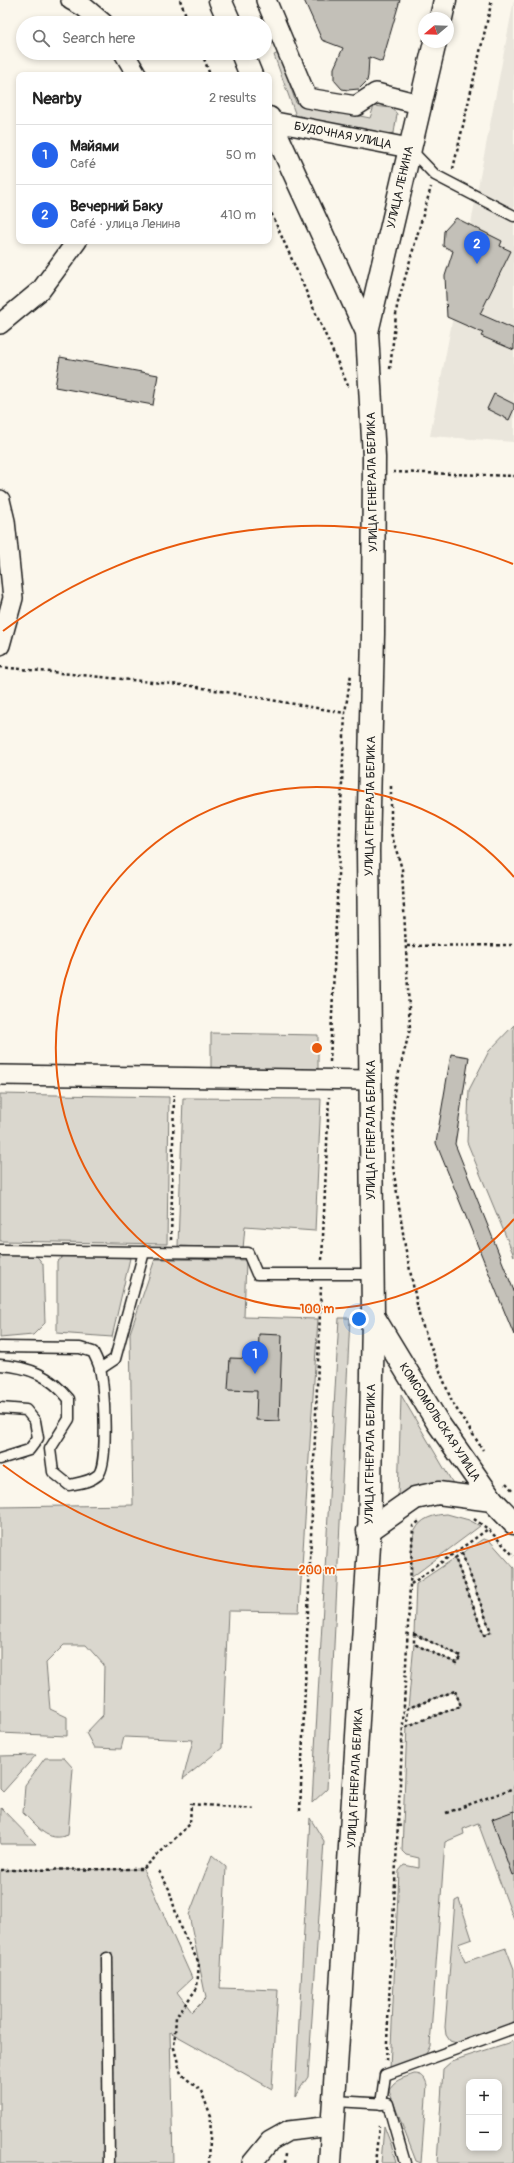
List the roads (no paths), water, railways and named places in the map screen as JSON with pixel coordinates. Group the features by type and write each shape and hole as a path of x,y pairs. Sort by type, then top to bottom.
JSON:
{"main road":[{"path":"220,0 227,16"},
{"path":"442,12 445,0"},
{"name":"УЛИЦА ЛЕНИНА","path":"367,332 419,104 433,48"},
{"path":"245,60 250,72"},
{"name":"УЛИЦА ГЕНЕРАЛА БЕЛИКА","path":"272,123 367,332 374,457 373,634 368,851 373,1316 368,1531 335,2101 330,2163"},
{"name":"КОМСОМОЛЬСКАЯ УЛИЦА","path":"373,1316 438,1423 492,1500 514,1523"},
{"path":"368,1531 415,1498 438,1493 492,1500"}],"street":[{"path":"71,0 84,7 94,16"},
{"path":"266,0 307,98 356,106 376,93 419,104"},
{"path":"128,60 135,72"},
{"name":"БУДОЧНАЯ УЛИЦА","path":"272,119 409,148"},
{"path":"0,324 41,290 75,244"},
{"path":"0,500 5,521 13,598 0,645"},
{"path":"0,1075 174,1076 371,1080"},
{"path":"252,2163 270,2141 288,2131 332,2126"}],"lane":[{"name":"БУДОЧНАЯ УЛИЦА","path":"409,148 435,175 514,216"},
{"path":"0,1250 248,1253 257,1274 372,1274"},
{"path":"100,1368 115,1359 144,1252"},
{"path":"0,1347 80,1348 94,1352 100,1368 105,1444 104,1462 98,1474 84,1483 69,1484 53,1472 50,1449 69,1419 70,1399 58,1385 39,1373 0,1365"},
{"path":"0,1408 26,1410 34,1421 38,1438 29,1450 0,1459"},
{"path":"107,1958 109,2163"},
{"path":"381,2104 385,2075 514,2028"},
{"path":"335,2101 388,2104 405,2163"}],"place":[{"name":"Вечерний Баку","path":"477,264"},
{"name":"Майями","path":"255,1374"}]}
